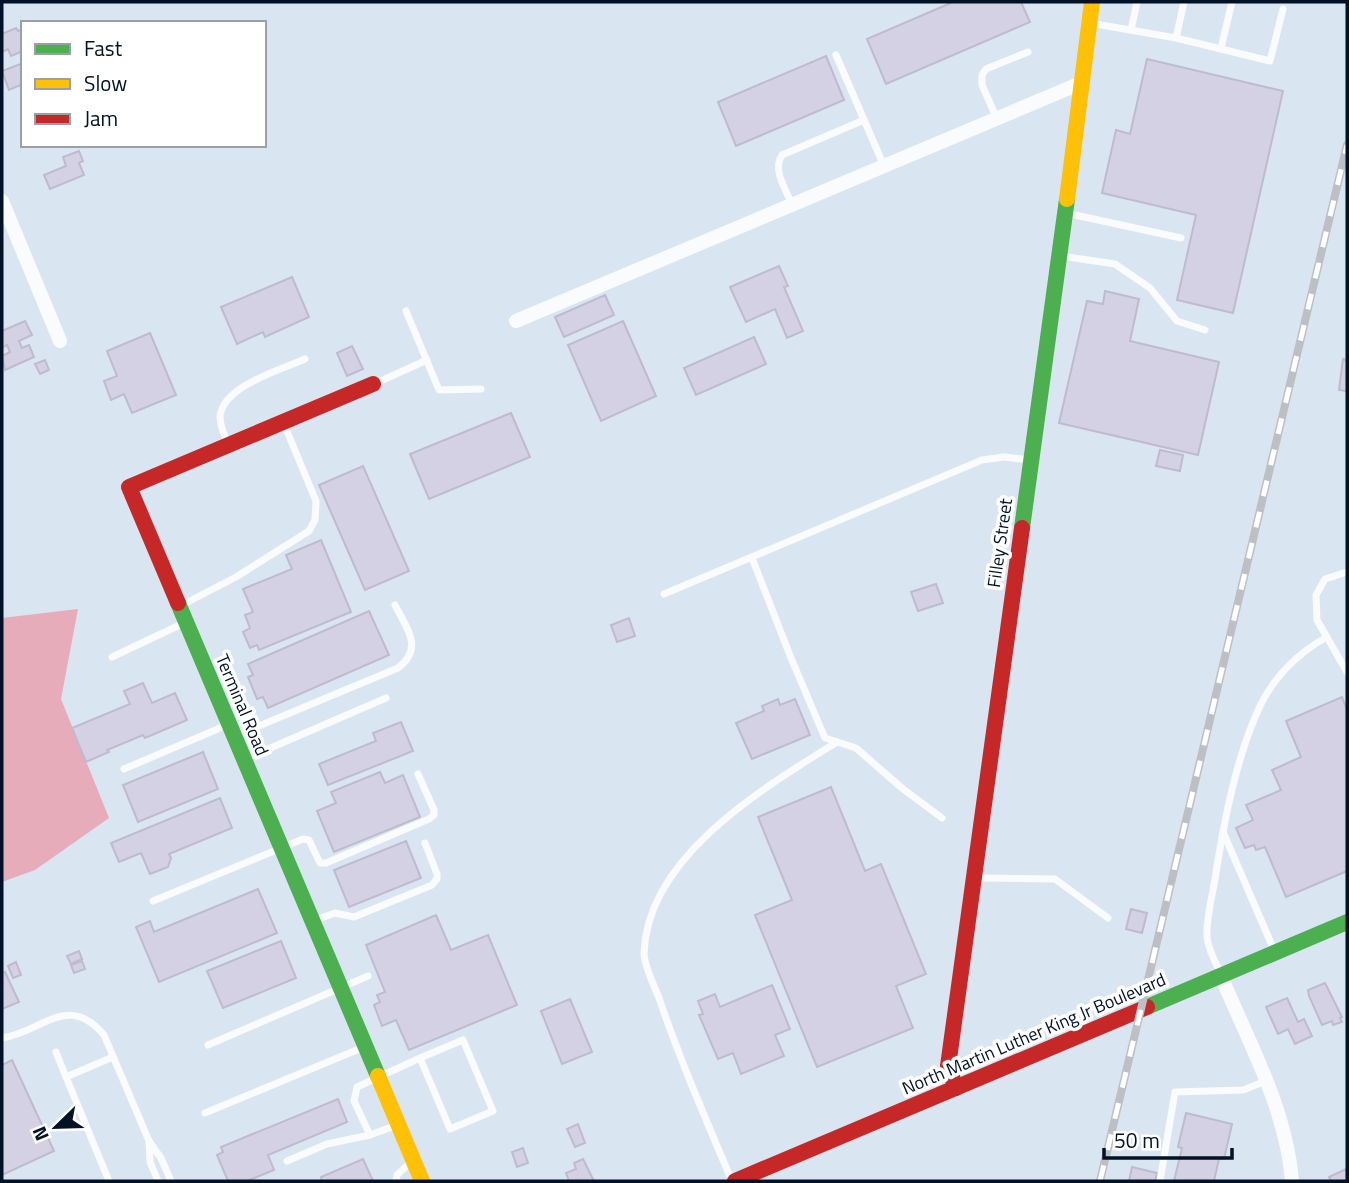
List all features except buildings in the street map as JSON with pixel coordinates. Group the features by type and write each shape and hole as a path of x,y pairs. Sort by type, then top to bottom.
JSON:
{"street":[{"name":"Filley Street","path":"956,1088 948,1066 1066,213 1092,2"},
{"path":"516,321 1081,83"},
{"path":"2,201 60,341"},
{"name":"Terminal Road","path":"373,384 129,487 422,1181"},
{"name":"North Martin Luther King Jr Boulevard","path":"733,1181 762,1176 956,1088 1347,922"},
{"path":"1221,976 1283,1123 1290,1154 1292,1181"}],"lane":[{"path":"1131,30 1137,2"},
{"path":"1176,38 1184,2"},
{"path":"1220,48 1232,2"},
{"path":"1090,23 1176,38 1270,61 1283,9"},
{"path":"998,119 982,85 982,75 986,69 1028,52"},
{"path":"836,55 884,167"},
{"path":"792,205 778,171 778,161 782,155 864,120"},
{"path":"1066,213 1181,238"},
{"path":"1060,256 1115,264 1150,288 1177,321 1205,330"},
{"path":"406,311 439,390 481,389"},
{"path":"229,445 221,426 220,414 229,398 241,387 305,359"},
{"path":"373,384 427,360"},
{"path":"180,607 236,577 309,531 315,520 316,500 283,422"},
{"path":"664,594 982,460 1004,457 1031,460"},
{"path":"752,558 825,738 856,748 903,789 942,818"},
{"path":"1347,572 1325,579 1316,595 1317,621 1347,672"},
{"path":"124,769 398,668 409,659 413,643 395,605"},
{"path":"112,657 186,622"},
{"path":"1221,976 1207,938 1223,832 1244,748 1262,703 1284,671 1306,649 1326,637"},
{"path":"244,759 386,698"},
{"path":"733,1181 676,1048 644,955 652,909 688,854 728,815 767,786 838,742"},
{"path":"153,901 303,839 309,840 320,863 326,863 429,819 434,815 434,810 418,774"},
{"path":"1223,832 1275,954"},
{"path":"312,921 335,913 354,918 432,885 437,874 425,842"},
{"path":"974,878 1055,879 1108,918"},
{"path":"208,1045 368,976"},
{"path":"2,1038 72,1014 85,1017 95,1024 104,1035 149,1141 161,1158 171,1181"},
{"path":"370,1135 354,1101 357,1087 420,1058 463,1040 493,1111 450,1129 420,1058"},
{"path":"205,1113 365,1047"},
{"path":"56,1052 109,1181"},
{"path":"66,1077 114,1057"},
{"path":"1160,1181 1175,1093 1243,1090 1266,1081"},
{"path":"287,1161 327,1144 370,1135 398,1125"},
{"path":"149,1141 150,1162 158,1181"},
{"path":"396,1181 397,1175 413,1160"}],"shaded area":[{"path":"78,609 61,699 109,818 35,870 2,882 2,618"}],"railway":[{"path":"1100,1181 1347,145"}],"traffic: fast":[{"path":"1022,528 1067,199"},
{"path":"178,603 378,1076"},
{"path":"1147,1007 1347,922"}],"traffic: slow":[{"path":"1067,199 1092,2"},
{"path":"378,1076 422,1181"}],"traffic: jam":[{"path":"178,603 129,487 373,384"},
{"path":"956,1088 948,1066 1022,528"},
{"path":"735,1181 1147,1007"}]}
